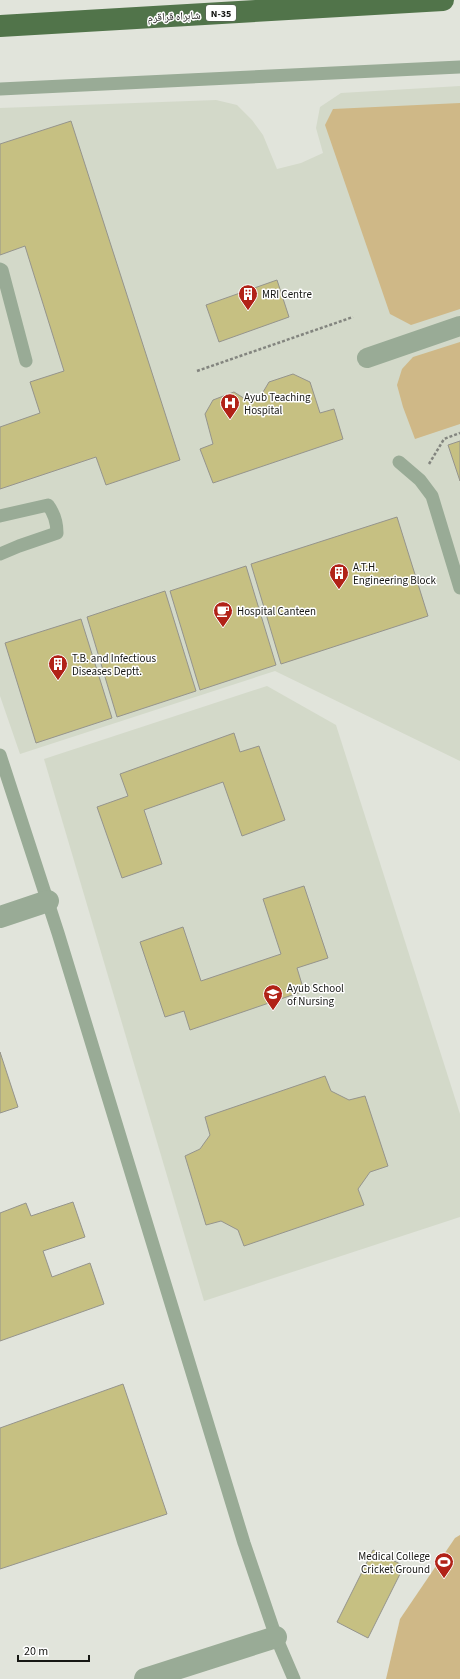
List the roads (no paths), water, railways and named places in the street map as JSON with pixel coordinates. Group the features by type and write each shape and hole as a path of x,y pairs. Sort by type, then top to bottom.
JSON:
{"highway":[{"name":"شاہراہ قراقرم","path":"0,26 443,0"}],"street":[{"path":"366,358 460,326"},
{"path":"0,917 48,901"},
{"path":"145,1679 276,1637"}],"lane":[{"path":"0,90 460,67"},
{"path":"0,269 2,270 7,285 26,361"},
{"path":"399,462 420,480 432,496 460,588"},
{"path":"0,516 48,505 52,510 57,526 57,533 0,554"},
{"path":"0,755 48,901 161,1266 244,1543 276,1637 294,1679"}],"place":[{"name":"MRI Centre","path":"248,311"},
{"name":"Ayub Teaching Hospital","path":"230,420"},
{"name":"A.T.H. Engineering Block","path":"339,590"},
{"name":"Hospital Canteen","path":"223,628"},
{"name":"T.B. and Infectious Diseases Deptt.","path":"58,681"},
{"name":"Ayub School of Nursing","path":"273,1011"},
{"name":"Medical College Cricket Ground","path":"444,1579"}]}
